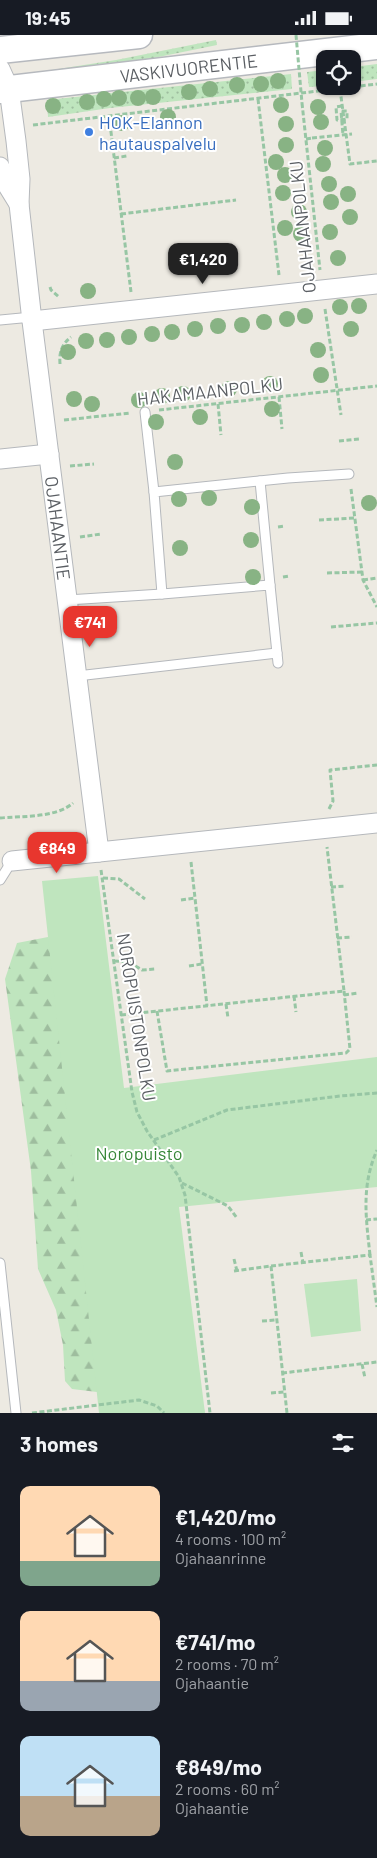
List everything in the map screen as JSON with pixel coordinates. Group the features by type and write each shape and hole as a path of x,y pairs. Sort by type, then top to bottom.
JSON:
{"main road":[{"path":"0,50 140,35"},
{"name":"VASKIVUORENTIE","path":"3,82 377,46"}],"street":[{"name":"OJAHAANTIE","path":"3,82 20,179 19,204 32,319 99,852"},
{"name":"OJAHAANTIE","path":"0,167 3,178 19,204"},
{"path":"32,319 377,283"},
{"path":"0,459 49,454"},
{"path":"12,861 377,823"}],"lane":[{"path":"0,320 32,319"},
{"path":"145,412 154,492 162,594"},
{"path":"154,492 349,474"},
{"path":"260,481 278,663"},
{"path":"67,600 270,585"},
{"path":"77,676 277,653"},
{"path":"0,880 12,861"},
{"path":"0,1263 16,1413"}],"path":[{"name":"OJAHAANPOLKU","path":"296,35 323,289 341,415"},
{"path":"361,86 377,84"},
{"path":"31,125 316,92"},
{"path":"341,95 350,164 377,161"},
{"path":"258,99 279,275 272,279"},
{"path":"342,106 336,107 337,121 342,120 348,119 347,111 341,111 341,119 342,127 343,135"},
{"path":"109,116 132,294 123,295"},
{"path":"306,139 352,133"},
{"path":"114,158 127,156"},
{"path":"121,214 236,200"},
{"path":"48,284 51,291 63,299"},
{"name":"HAKAMAANPOLKU","path":"45,422 377,386"},
{"path":"279,397 282,429"},
{"path":"218,404 221,435"},
{"path":"65,420 66,429"},
{"path":"339,441 359,439"},
{"path":"69,457 70,475"},
{"path":"70,466 94,464"},
{"path":"349,474 363,580 377,607"},
{"path":"319,520 354,517"},
{"path":"79,546 78,537 102,535"},
{"path":"327,573 362,572"},
{"path":"363,580 377,578"},
{"path":"331,627 377,623"},
{"path":"323,813 329,809 333,801 330,770 377,765"},
{"path":"0,818 51,813 66,809 74,801 92,799"},
{"path":"157,1011 167,1071 346,1053 350,1049 327,846"},
{"name":"NOROPUISTONPOLKU","path":"99,852 137,1111 179,1177 185,1195 210,1413"},
{"path":"190,861 207,1006"},
{"path":"102,878 119,879 145,899"},
{"path":"332,887 346,886"},
{"path":"181,901 195,899"},
{"path":"337,938 352,937"},
{"path":"114,961 129,962 142,970 155,969"},
{"path":"189,965 202,964"},
{"path":"122,1015 294,996 358,993"},
{"path":"294,996 296,1012"},
{"path":"226,1004 228,1018"},
{"path":"300,1053 300,1058"},
{"path":"233,1059 234,1064"},
{"path":"154,1140 227,1110 377,1093"},
{"path":"377,1150 371,1164 365,1208 370,1255 375,1278 377,1307"},
{"path":"181,1183 228,1206 237,1218"},
{"path":"366,1220 377,1219"},
{"path":"301,1252 303,1263"},
{"path":"234,1259 235,1271 370,1255"},
{"path":"271,1267 287,1413"},
{"path":"262,1321 277,1320"},
{"path":"282,1373 377,1362"},
{"path":"362,1364 365,1378"},
{"path":"270,1393 284,1392"},
{"path":"32,1413 140,1400 157,1406 164,1413"}],"green space":[{"path":"216,40 217,45 134,62 52,70 116,60"},
{"path":"377,64 377,79 361,81 361,66"},
{"path":"316,71 316,87 309,87 307,72"},
{"path":"291,74 292,89 110,108 48,117 47,100"},
{"name":"Noropuisto","path":"98,876 124,1088 377,1057 377,1187 179,1207 205,1413 99,1413 42,881"},
{"path":"48,937 124,1088 205,1413 142,1388 97,1392 72,1389 65,1381 63,1345 56,1310 38,1269 31,1171 5,979 17,943"},
{"path":"357,1279 361,1331 311,1337 304,1284"}],"place":[{"name":"HOK-Elannon hautauspalvelu","path":"89,132"}]}
